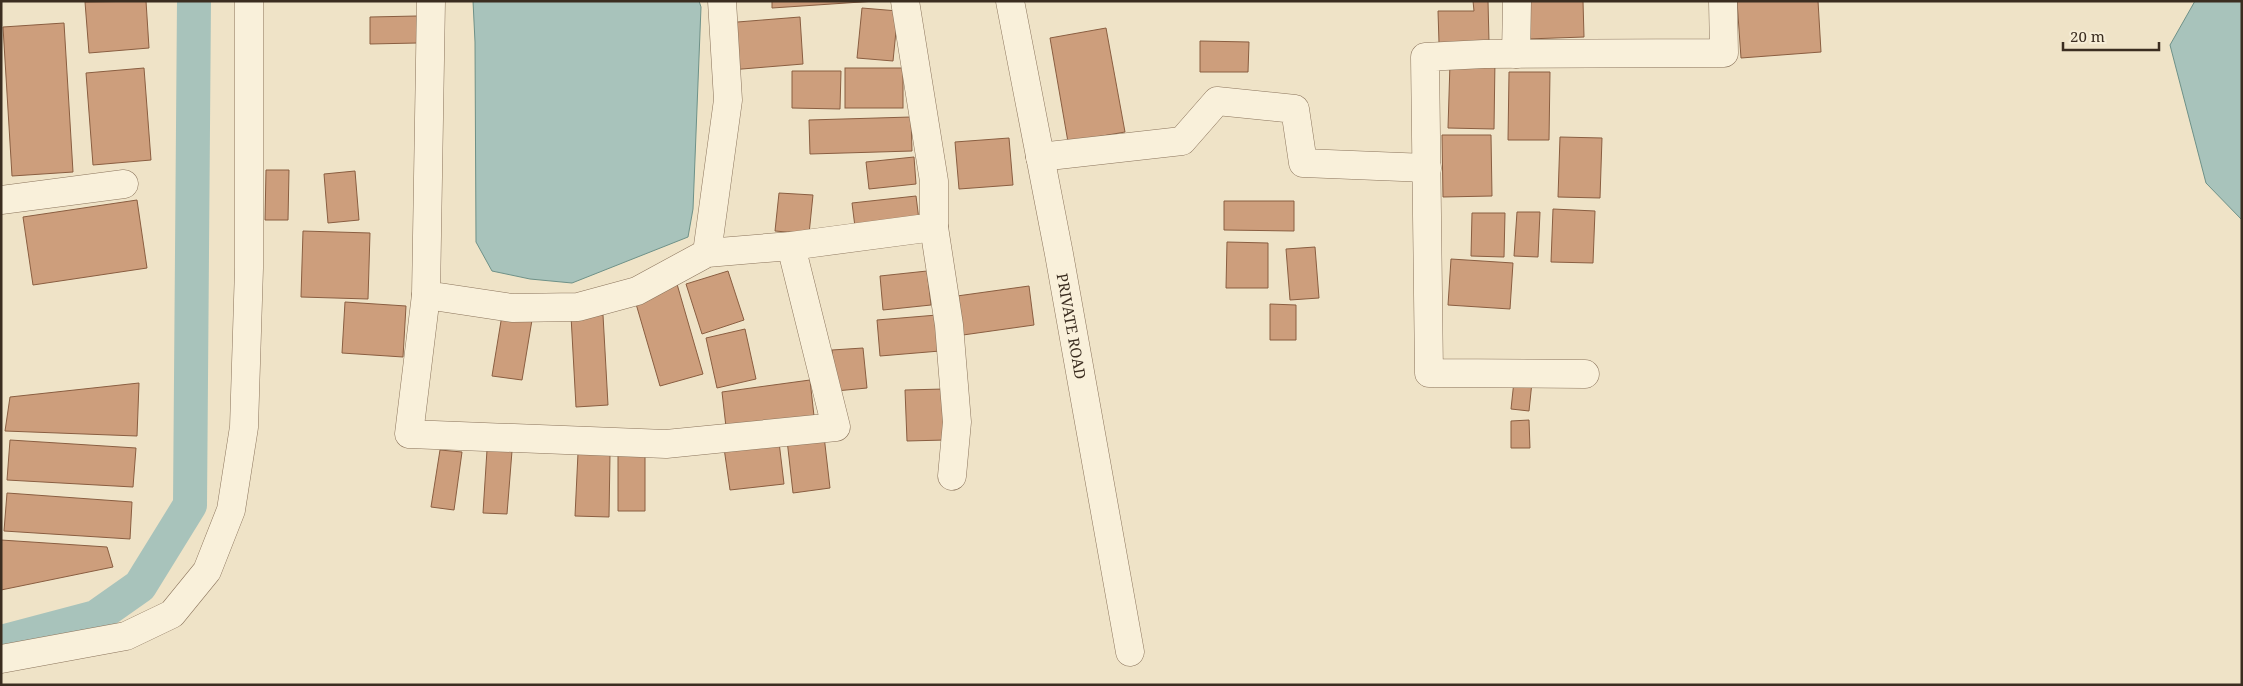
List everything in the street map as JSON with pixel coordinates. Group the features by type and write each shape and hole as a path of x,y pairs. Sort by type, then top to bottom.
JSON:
{"street":[{"path":"1,659 126,636 172,614 207,571 232,510 244,417 249,268 249,1"},
{"path":"431,1 426,295 409,434 666,444 836,427 790,246"},
{"path":"707,253 728,100 722,1"},
{"path":"905,1 934,181 934,227 949,325 957,422 952,476"},
{"name":"PRIVATE ROAD","path":"1010,1 1059,254 1130,652"},
{"path":"1516,54 1517,1"},
{"path":"1585,374 1429,373 1426,57 1516,54 1724,53 1723,1"},
{"path":"1040,156 1182,141 1217,101 1295,108 1303,163 1427,168"},
{"path":"1,200 124,184"},
{"path":"426,295 512,308 578,307 637,291 707,253 790,246 934,227"}],"water":[{"path":"473,1 699,1 701,7 693,209 688,237 572,283 530,279 492,271 476,242"},
{"path":"2195,1 2242,1 2242,220 2206,183 2170,45"}],"building":[{"path":"146,1 149,48 89,53 85,2"},
{"path":"772,1 876,1 772,8"},
{"path":"1473,1 1488,1 1489,42 1439,43 1438,11 1474,11"},
{"path":"1526,1 1583,1 1584,37 1527,39"},
{"path":"1737,1 1818,1 1821,52 1741,58"},
{"path":"862,8 898,11 893,61 857,58"},
{"path":"417,16 417,43 370,44 370,17"},
{"path":"800,17 803,64 730,70 725,23"},
{"path":"64,23 73,172 12,176 3,27"},
{"path":"1106,28 1125,132 1068,142 1050,38"},
{"path":"1200,41 1249,42 1248,72 1200,72"},
{"path":"1495,59 1494,129 1448,128 1450,63"},
{"path":"144,68 151,160 93,165 86,73"},
{"path":"845,68 903,68 903,108 845,108"},
{"path":"792,71 841,71 840,109 792,108"},
{"path":"1509,72 1550,72 1549,140 1508,140"},
{"path":"911,117 912,151 810,154 809,120"},
{"path":"1442,135 1491,135 1492,196 1443,197"},
{"path":"1560,137 1602,138 1600,198 1558,197"},
{"path":"1009,138 1013,185 959,189 955,142"},
{"path":"914,157 916,184 869,189 866,162"},
{"path":"266,170 289,170 288,220 265,220"},
{"path":"355,171 359,220 328,223 324,174"},
{"path":"779,193 813,195 809,234 775,231"},
{"path":"916,196 919,220 855,227 852,203"},
{"path":"137,200 147,268 33,285 23,217"},
{"path":"1224,201 1294,201 1294,231 1224,230"},
{"path":"1553,209 1595,211 1593,263 1551,262"},
{"path":"1517,212 1540,212 1538,257 1514,256"},
{"path":"1472,213 1505,213 1504,257 1471,256"},
{"path":"303,231 370,233 368,299 301,297"},
{"path":"1227,242 1268,243 1268,288 1226,288"},
{"path":"1315,247 1319,298 1290,300 1286,249"},
{"path":"1451,259 1513,263 1510,309 1448,305"},
{"path":"728,271 744,320 702,334 686,284"},
{"path":"927,271 931,305 883,310 880,276"},
{"path":"677,284 703,374 660,386 634,297"},
{"path":"1029,286 1034,325 963,335 957,296"},
{"path":"345,302 406,306 403,357 342,353"},
{"path":"1270,304 1296,305 1296,340 1270,340"},
{"path":"502,315 532,320 522,380 492,376"},
{"path":"603,315 608,405 576,407 571,316"},
{"path":"937,315 940,351 880,356 877,320"},
{"path":"745,329 756,379 717,388 706,338"},
{"path":"863,348 867,388 836,391 832,350"},
{"path":"810,380 814,416 726,427 722,392"},
{"path":"1514,381 1532,382 1529,411 1511,409"},
{"path":"139,383 137,436 5,431 10,397"},
{"path":"944,389 945,440 907,441 905,390"},
{"path":"1529,420 1530,448 1511,448 1511,421"},
{"path":"824,436 830,488 793,493 787,440"},
{"path":"10,440 136,448 133,487 7,480"},
{"path":"779,442 784,484 730,490 724,448"},
{"path":"440,450 462,452 454,510 431,507"},
{"path":"487,450 512,451 507,514 483,513"},
{"path":"578,453 610,454 609,517 575,516"},
{"path":"645,453 645,511 618,511 618,454"},
{"path":"7,493 132,502 130,539 4,531"},
{"path":"1,540 107,547 113,567 1,590"}],"waterway":[{"path":"1,642 96,617 140,586 190,505 194,1"}]}
